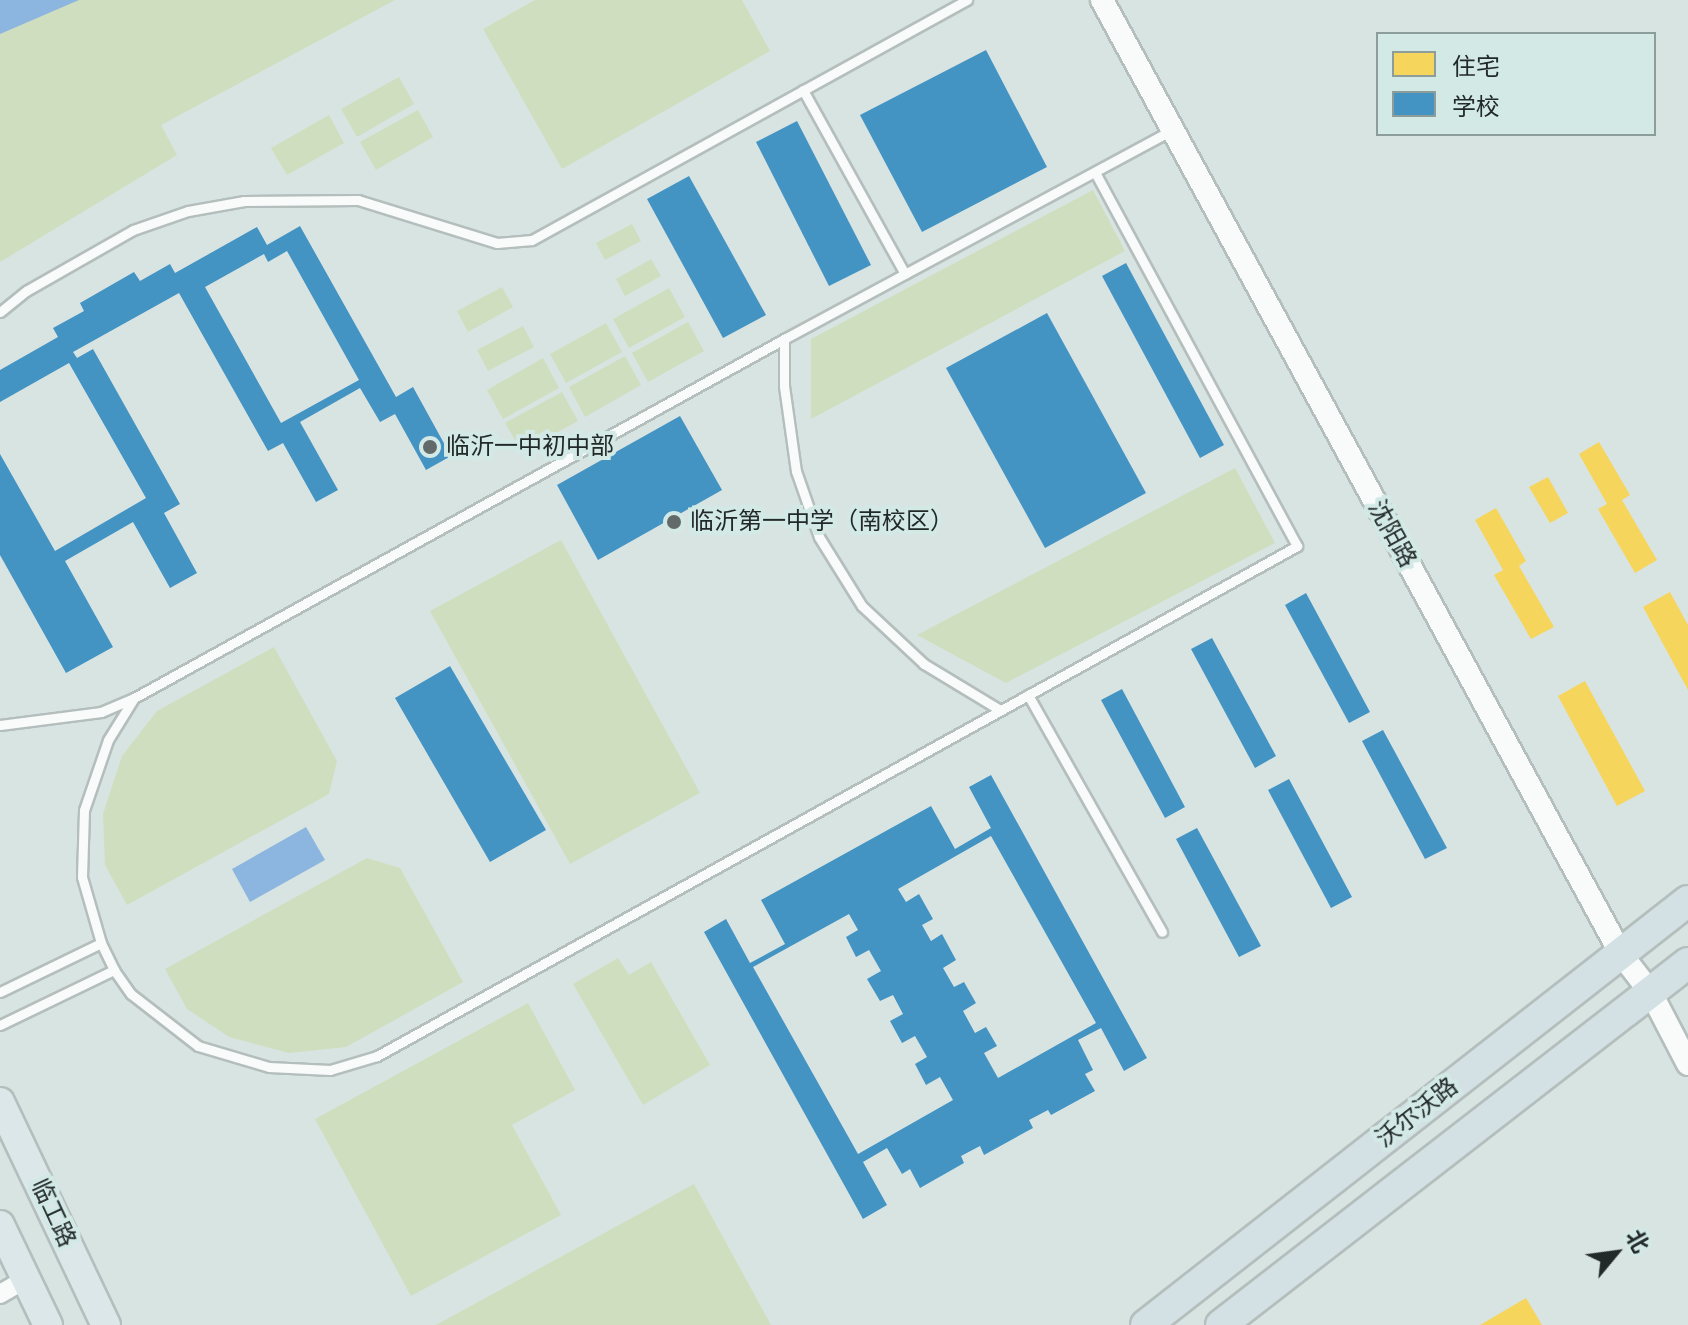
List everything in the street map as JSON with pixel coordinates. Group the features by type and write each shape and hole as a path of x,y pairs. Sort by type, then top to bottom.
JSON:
{"highway":[{"name":"沃尔沃路","path":"1146,1325 1688,901"},
{"name":"沃尔沃路","path":"1221,1325 1688,963"}],"main road":[{"name":"临工路","path":"0,1102 106,1325"},
{"path":"0,1225 48,1325"}],"street":[{"name":"沈阳路","path":"1102,0 1621,954 1651,993 1688,1064"},
{"path":"0,1294 26,1279"}],"lane":[{"path":"0,312 26,291 133,230 188,211 244,201 358,200 497,243 532,240 967,0"},
{"path":"803,90 905,274"},
{"path":"0,725 101,712 134,698 784,339 1173,130"},
{"path":"134,698 108,740 84,810 82,877 101,943 114,970 131,994 198,1046 269,1067 330,1070 377,1056 1297,546 1095,172"},
{"path":"784,339 784,386 796,471 819,537 862,606 924,664 1000,710"},
{"path":"1028,695 1162,932"},
{"path":"0,992 101,943"},
{"path":"0,1025 114,970"}],"green space":[{"path":"0,0 395,0 161,125 177,155 0,262"},
{"path":"535,0 742,0 770,51 562,169 483,29"},
{"path":"399,77 414,104 357,137 341,109"},
{"path":"418,110 433,137 376,170 360,142"},
{"path":"329,115 344,143 287,175 271,148"},
{"path":"1093,190 1125,251 811,419 811,339"},
{"path":"632,224 641,241 605,260 596,243"},
{"path":"651,259 661,276 625,296 616,279"},
{"path":"502,287 513,307 468,332 457,311"},
{"path":"669,288 685,317 629,348 613,319"},
{"path":"688,322 704,351 648,382 632,353"},
{"path":"606,323 622,352 566,383 550,354"},
{"path":"523,326 534,347 488,371 477,350"},
{"path":"625,356 641,385 585,417 569,387"},
{"path":"543,358 559,388 503,419 487,390"},
{"path":"562,392 578,421 522,452 505,423"},
{"path":"1235,468 1275,543 1006,683 917,635"},
{"path":"561,540 700,793 570,864 430,611"},
{"path":"274,647 337,761 329,794 127,905 105,865 103,814 122,756 157,711"},
{"path":"367,858 400,868 463,982 346,1047 289,1053 229,1037 187,1009 165,969"},
{"path":"618,958 629,975 651,962 710,1065 643,1105 573,984"},
{"path":"528,1003 575,1090 512,1125 561,1215 411,1296 315,1119"},
{"path":"694,1184 771,1325 436,1325"}],"water":[{"path":"0,0 79,0 0,34"},
{"path":"306,827 325,860 250,902 232,869"}],"building: 住宅":[{"path":"1599,442 1630,495 1622,500 1657,560 1635,573 1598,509 1607,504 1579,454"},
{"path":"1548,477 1568,513 1550,523 1529,487"},
{"path":"1496,508 1526,561 1519,566 1554,627 1531,639 1494,575 1503,570 1475,520"},
{"path":"1670,592 1688,625 1688,690 1643,607"},
{"path":"1585,681 1645,791 1617,806 1558,696"},
{"path":"1526,1298 1542,1325 1480,1325"}],"building: 学校":[{"path":"986,50 1047,167 922,232 860,115"},
{"path":"797,121 871,265 829,286 756,142"},
{"path":"689,176 766,315 723,338 647,199"},
{"name":"临沂一中初中部","path":"300,226 396,397 413,387 451,456 426,470 395,414 380,422 360,388 300,422 338,490 316,502 283,443 268,451 179,293 73,352 77,358 93,349 180,504 164,513 197,573 170,588 133,522 65,561 113,647 66,673 0,555 0,454 55,551 146,498 69,363 0,402 0,370 58,337 53,328 84,311 80,303 134,272 140,281 170,264 175,273 257,227 267,245","holes":["287,251 359,380 281,423 205,287 264,254 268,262"]},
{"path":"1126,263 1224,445 1200,458 1102,276"},
{"path":"1047,313 1146,493 1045,548 946,368"},
{"path":"680,416 722,490 598,560 557,485"},
{"path":"1306,593 1370,712 1349,723 1285,605"},
{"path":"1212,638 1276,756 1255,768 1191,649"},
{"path":"450,666 546,830 490,862 395,698"},
{"path":"1122,689 1185,807 1165,818 1101,700"},
{"path":"1383,730 1447,848 1425,859 1362,741"},
{"path":"991,775 1147,1058 1124,1071 1101,1028 1078,1040 1093,1070 1085,1074 1095,1091 1051,1115 1048,1110 1029,1120 1033,1128 984,1155 980,1146 961,1156 964,1163 920,1188 910,1169 902,1174 887,1148 863,1162 887,1205 863,1219 704,932 726,919 750,963 785,944 761,900 931,806 955,849 991,828 969,787","holes":["991,836 1096,1023 998,1078 984,1053 997,1046 986,1027 975,1033 963,1011 976,1003 964,982 954,987 943,968 956,960 942,934 931,941 922,925 933,919 919,894 906,902 898,889","849,914 858,930 846,937 856,957 869,950 881,971 867,979 880,1001 893,995 903,1014 890,1021 902,1043 915,1036 927,1057 915,1064 926,1085 940,1077 953,1100 858,1154 753,967"]},
{"path":"1289,779 1352,897 1331,908 1268,790"},
{"path":"1197,828 1261,946 1239,957 1176,839"}],"place":[{"name":"临沂一中初中部","path":"430,447"},
{"name":"临沂第一中学（南校区）","path":"674,522"}]}
